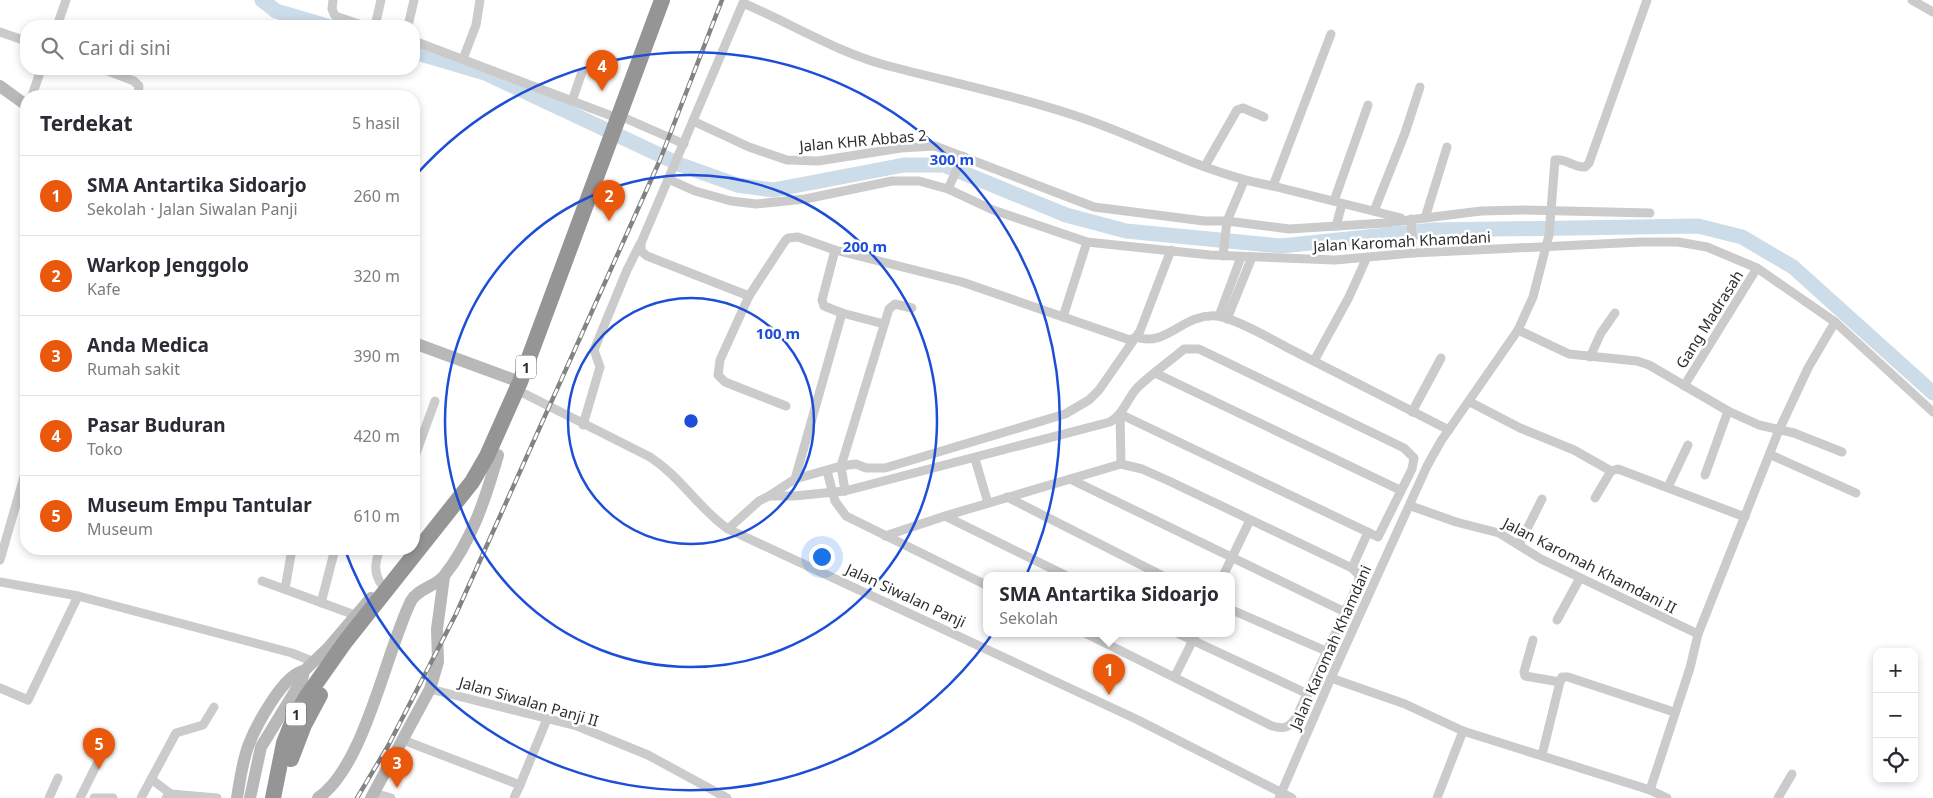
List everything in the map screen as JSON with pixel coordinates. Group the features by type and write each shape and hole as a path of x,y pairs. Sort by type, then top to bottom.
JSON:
{"highway":[{"name":"1","path":"622,119 662,0"},
{"name":"1","path":"273,798 282,753 294,718 317,681 351,644 475,496 498,455 612,144 674,0"},
{"name":"1","path":"420,549 472,482 523,388"},
{"name":"1","path":"284,798 294,750 317,698 351,644 415,555"}],"street":[{"path":"59,20 66,0"},
{"path":"333,0 332,9 335,16 347,20"},
{"path":"376,20 381,0"},
{"path":"409,20 414,0"},
{"path":"463,59 476,25 480,0"},
{"path":"1647,0 1589,163 1585,168 1581,168 1559,159 1555,160 1547,248 1678,242 1707,247 1757,268 1836,322 1914,397 1933,412"},
{"path":"1912,0 1933,12"},
{"path":"583,425 600,367 594,350 627,270 641,243 680,154 743,2 833,46 884,64 1016,98 1080,118 1244,181 1273,186 1410,221 1481,212 1551,214 1650,213"},
{"path":"0,32 20,39"},
{"path":"1273,186 1331,34"},
{"path":"420,43 684,144"},
{"path":"572,101 582,72"},
{"path":"34,90 39,75"},
{"path":"118,75 134,81 139,86 139,90"},
{"path":"0,86 20,101"},
{"path":"1374,211 1405,132 1420,87"},
{"path":"1336,226 1338,202 1368,105"},
{"path":"1205,166 1237,110 1242,108 1264,117"},
{"name":"Jalan KHR Abbas 2","path":"693,121 749,147 787,160 818,161 924,146 946,149 962,158 1094,207 1226,225 1289,228 1410,221"},
{"path":"1425,218 1448,147"},
{"path":"949,186 962,158"},
{"name":"Jalan Karomah Khamdani","path":"668,179 695,191 744,204 805,200 906,180 919,181 949,186 993,210 1088,242 1171,250 1223,252 1241,257 1335,260 1367,257 1412,248 1547,248 1533,298 1518,330 1449,430 1427,466 1411,506 1391,545 1280,795"},
{"path":"1223,252 1226,225 1244,181"},
{"path":"1410,221 1412,248"},
{"path":"786,406 725,382 718,375 720,360 750,296 788,238 798,237 835,250 962,282 1125,339 1136,337 1146,340 1157,339 1188,321 1197,318 1223,318 1255,331 1449,430"},
{"path":"1063,317 1088,242"},
{"path":"641,243 641,251 648,256 750,296"},
{"path":"835,250 822,300 824,306 842,313 884,324"},
{"path":"728,529 759,501 795,479 841,466 856,464 866,468 885,468 1065,414 1089,400 1099,390 1136,337 1171,250"},
{"path":"1223,318 1241,257"},
{"path":"1223,318 1252,257"},
{"path":"1314,361 1349,297 1367,257"},
{"name":"Gang Madrasah","path":"1684,386 1757,268"},
{"path":"845,491 841,466 884,324 892,305 912,308"},
{"path":"795,479 842,313"},
{"path":"1590,357 1601,333 1615,313"},
{"path":"1650,790 1690,668 1698,634 1771,455 1779,430 1808,368 1836,322"},
{"path":"1518,330 1569,354 1637,361 1649,365 1728,412 1759,425 1794,433 1842,452"},
{"path":"420,345 523,388"},
{"path":"769,496 794,496 845,491 976,459 1110,422 1120,414 1126,402 1138,387 1184,349 1199,349 1410,451 1414,458 1414,463 1378,537"},
{"path":"1412,412 1441,358"},
{"path":"1156,373 1400,490"},
{"name":"Jalan Siwalan Panji","path":"523,388 583,425 650,457 666,467 716,521 728,529 1136,719 1280,795 1292,798"},
{"path":"420,442 435,401"},
{"path":"1470,402 1520,428 1574,450 1611,471"},
{"path":"1704,474 1728,412"},
{"path":"1120,414 1121,464"},
{"path":"1120,414 1368,532 1391,545"},
{"path":"1668,487 1688,446"},
{"path":"391,798 373,795 430,689 438,662 437,628 444,577 474,528 498,455"},
{"path":"1771,455 1856,493"},
{"path":"976,459 988,503"},
{"path":"885,536 1007,497 1121,464 1142,469 1352,568 1359,575 1359,581 1308,694 1289,727 1277,728 1093,637"},
{"path":"1595,498 1611,471 1614,469 1624,470 1745,518"},
{"path":"827,471 832,491 846,516 983,584"},
{"path":"1070,479 1345,612"},
{"path":"0,560 20,491"},
{"path":"1007,497 1155,572"},
{"path":"1519,544 1542,500"},
{"name":"Jalan Karomah Khamdani II","path":"1411,506 1456,522 1490,530 1519,544 1540,559 1698,634"},
{"path":"945,516 1056,572"},
{"path":"1225,572 1250,520"},
{"path":"1352,568 1368,532"},
{"path":"285,589 291,555"},
{"path":"321,603 333,555"},
{"path":"378,555 375,568 377,577 382,585"},
{"path":"237,798 243,763 253,736 272,701 294,673 304,671 314,662 382,585 404,569"},
{"path":"318,798 324,794 341,772 360,738 412,598 444,577"},
{"path":"1557,620 1580,578"},
{"path":"262,580 355,615"},
{"path":"0,582 78,596 292,653 314,662"},
{"path":"0,688 28,700 78,596"},
{"path":"1235,611 1326,651"},
{"path":"1175,676 1195,637 1308,694"},
{"path":"1533,640 1524,674 1530,678 1560,682"},
{"path":"250,798 261,747 302,680 304,671"},
{"path":"1542,755 1562,677 1568,676 1674,712"},
{"path":"1331,678 1405,704 1463,730 1650,790 1666,798"},
{"name":"Jalan Siwalan Panji II","path":"430,689 577,726 648,754 727,798"},
{"path":"141,798 176,733 203,725 214,707"},
{"path":"514,798 547,719"},
{"path":"1436,798 1463,730"},
{"path":"402,740 520,785"},
{"path":"80,798 97,764"},
{"path":"1778,798 1792,774"},
{"path":"49,798 58,778"},
{"path":"151,780 168,796 217,798"},
{"path":"94,798 113,798"}],"waterway":[{"path":"262,0 276,11 307,20"},
{"path":"420,54 485,73 681,165 737,185 773,190 904,165 944,165 1066,215 1126,231 1281,246 1434,230 1698,226 1742,237 1793,267 1933,393"}],"railway":[{"path":"357,798 388,746 456,614 660,160 722,0"}],"place":[{"name":"Pasar Buduran","path":"602,91"},
{"name":"Warkop Jenggolo","path":"609,221"},
{"name":"SMA Antartika Sidoarjo","path":"1109,695"},
{"name":"Museum Empu Tantular","path":"99,769"},
{"name":"Anda Medica","path":"397,788"}]}
